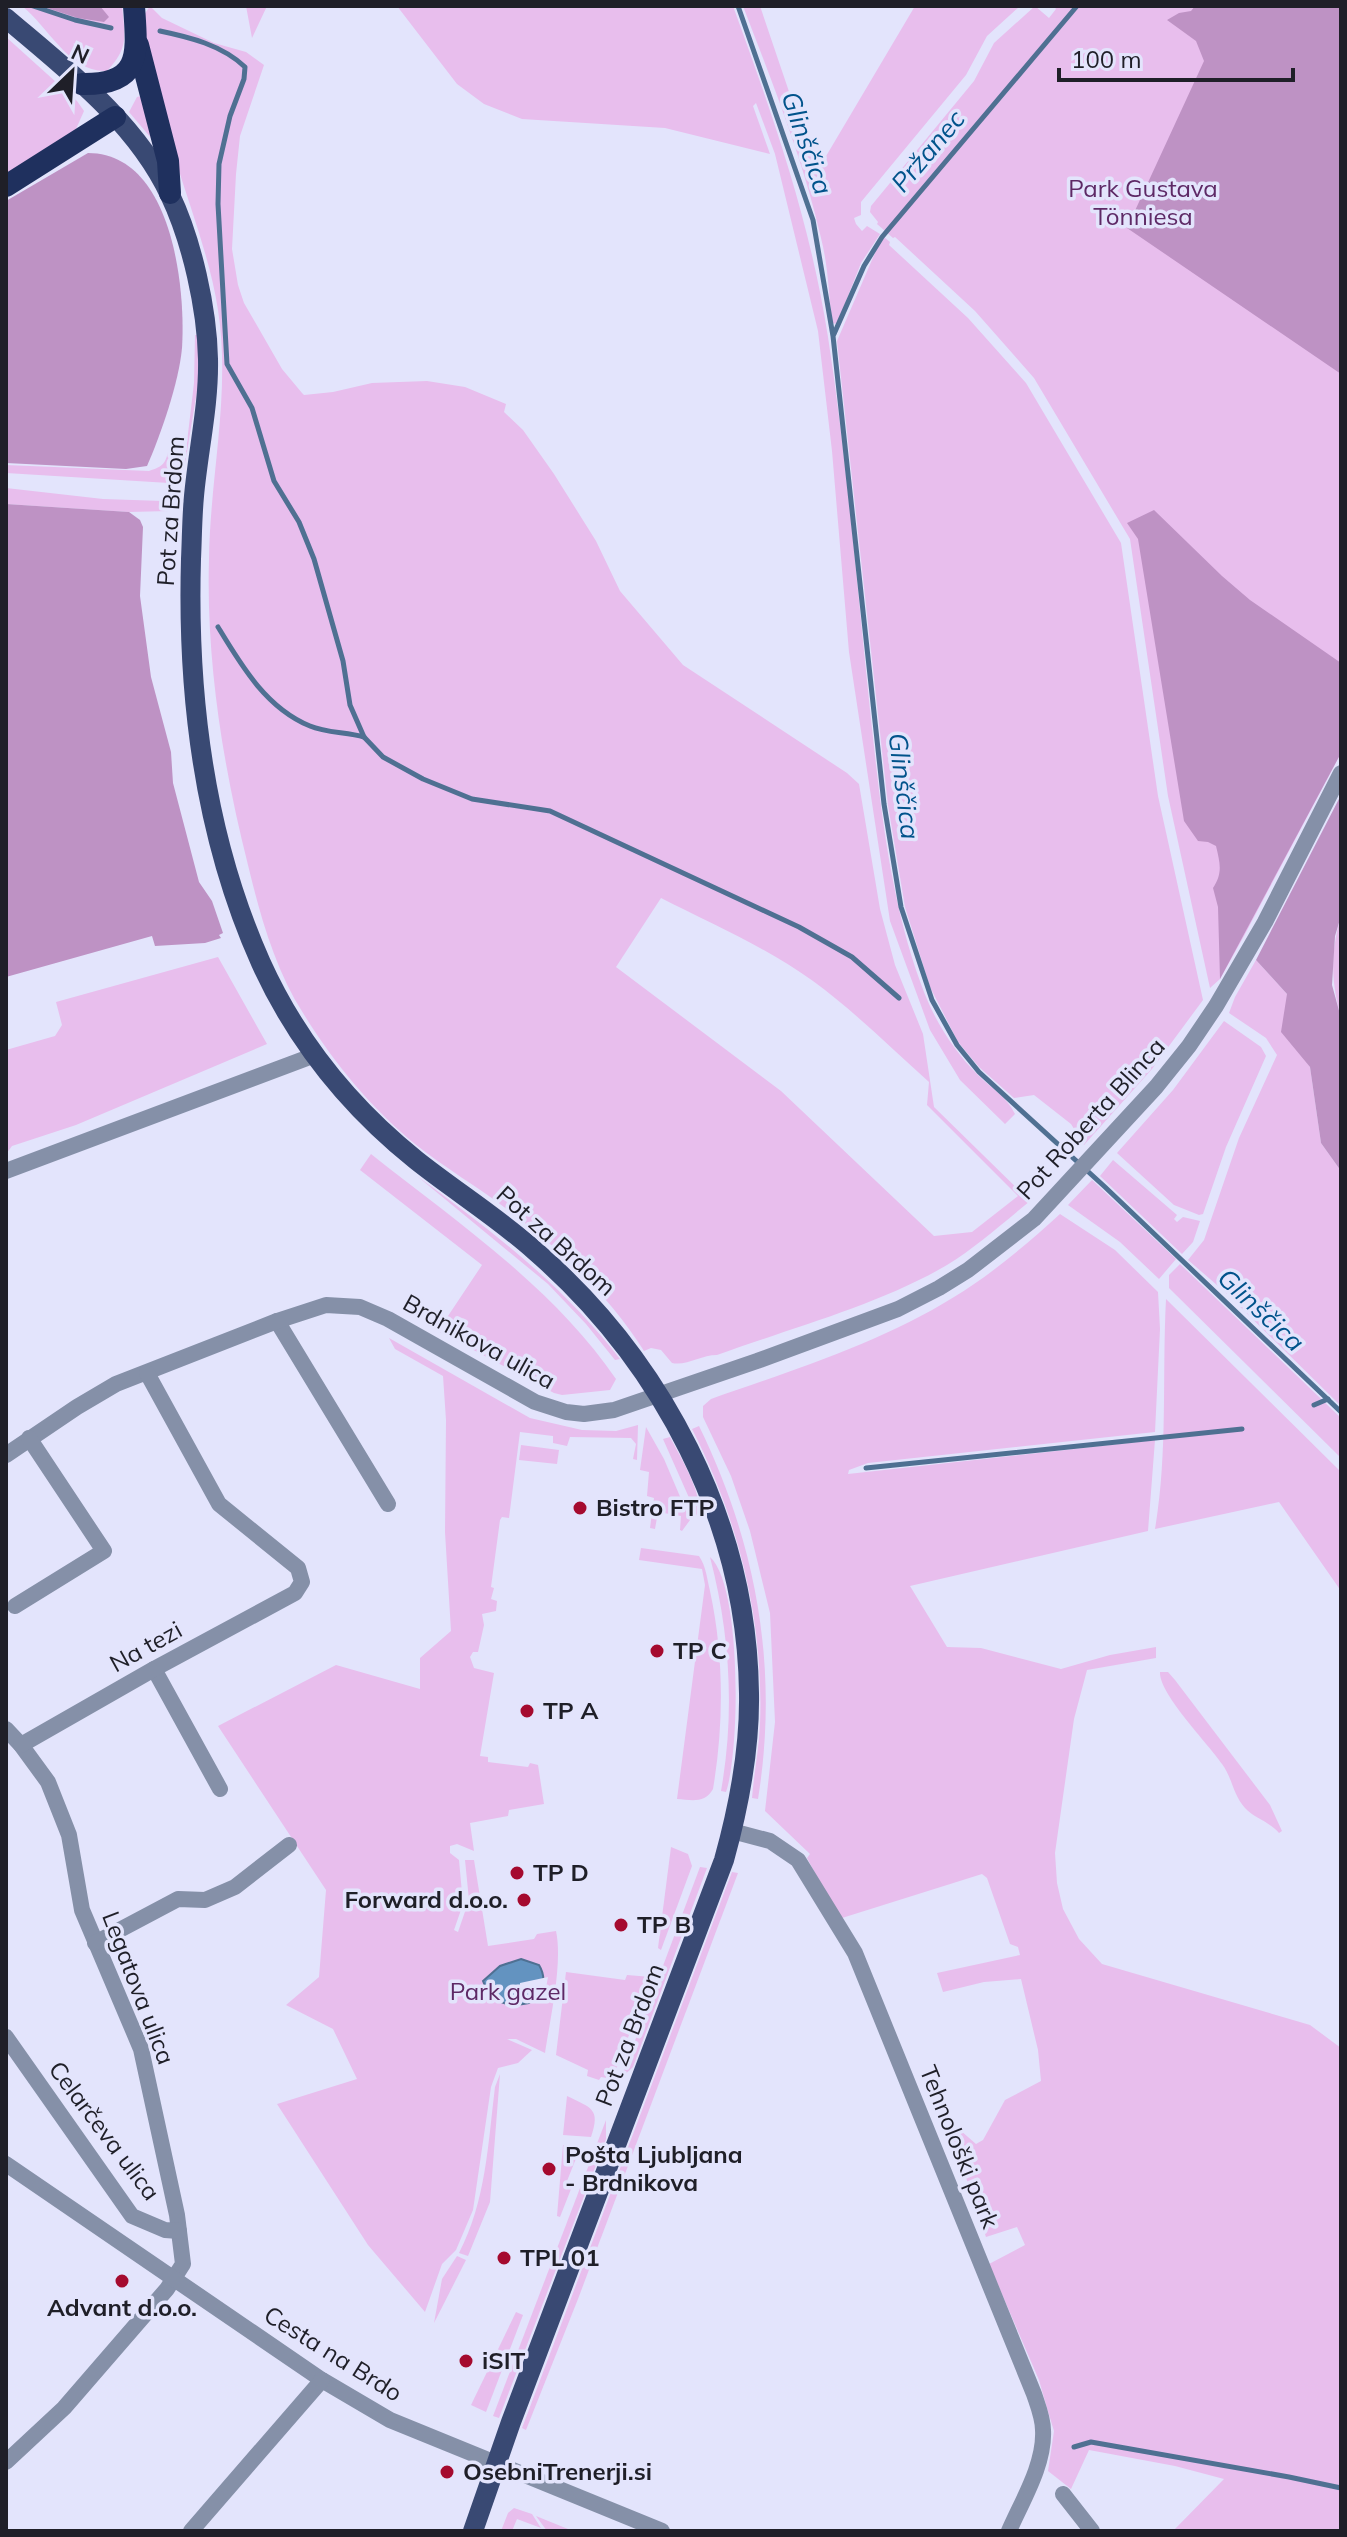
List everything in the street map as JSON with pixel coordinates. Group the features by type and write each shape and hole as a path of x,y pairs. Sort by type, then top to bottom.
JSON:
{"highway":[{"path":"134,6 138,45 168,161 170,193"},
{"path":"82,84 101,84 119,77 134,60 138,45"},
{"path":"6,186 115,117"}],"main road":[{"name":"Pot za Brdom","path":"6,18 115,117 156,170 170,193 183,228 206,334 208,362 194,496 190,612 197,717 218,842 250,936 280,1002 315,1055 366,1115 398,1146 497,1219 560,1273 604,1320 659,1394 683,1436 706,1485 732,1563 742,1613 748,1665 745,1769 724,1860 473,2531"}],"street":[{"name":"Pot Roberta Blinca","path":"659,1394 898,1309 968,1270 1034,1219 1156,1087 1216,1006 1265,922 1341,773"},
{"path":"6,1171 315,1055"},
{"name":"Brdnikova ulica","path":"6,1455 116,1384 326,1305 360,1307 388,1319 535,1402 566,1412 608,1412 659,1394"},
{"path":"277,1321 388,1504"},
{"name":"Na tezi","path":"21,1745 295,1593 302,1582 298,1568 219,1504 147,1373"},
{"path":"15,1606 104,1551 29,1438"},
{"path":"154,1669 220,1789"},
{"name":"Legatova ulica","path":"6,1729 48,1782 69,1835 82,1910 141,2049 179,2231 183,2264 175,2279"},
{"name":"Tehnološki park","path":"732,1831 770,1841 798,1860 855,1953 1034,2394 1042,2417 1042,2446 1009,2531"},
{"path":"95,1943 178,1899 205,1900 235,1887 289,1845"},
{"name":"Celarčeva ulica","path":"6,2037 132,2216 165,2230 179,2231"},
{"name":"Cesta na Brdo","path":"6,2164 322,2380 390,2420 662,2531"},
{"path":"6,2462 64,2408 175,2279"},
{"path":"191,2531 322,2380"},
{"path":"1063,2494 1092,2531"}],"green space":[{"path":"22,6 122,6 124,41 119,55 107,71 94,70 81,64 70,57"},
{"path":"41,6 100,6 109,17 104,22 78,18"},
{"path":"150,6 162,18 214,43 246,52 264,65 240,136 232,249 244,303 282,369 302,393 333,392 372,383 427,381 465,387 506,404 504,412 523,430 554,474 596,541 620,591 683,665 859,784 880,909 895,965 923,1034 934,1107 1030,1201 958,1258 893,1292 834,1315 717,1355 672,1363 661,1350 651,1348 644,1351 616,1312 546,1240 399,1130 354,1083 315,1031 284,978 263,922 224,752 213,675 209,597 210,528 222,372 218,310 205,252 160,106 142,18","holes":["661,898 777,957 843,1005 929,1082 927,1105 1018,1196 972,1232 934,1236 781,1091 616,967"]},
{"path":"246,6 267,6 252,38"},
{"path":"397,6 733,6 801,210 828,337 841,430 882,814 901,917 931,1009 960,1055 1012,1108 1015,1114 1005,1124 960,1080 930,1030 890,921 849,652 832,451 818,331 775,154 756,103 753,106 770,154 665,128 522,119 484,104 457,84"},
{"path":"743,6 760,6 801,127 819,168 915,6 1020,6 987,36 966,75 861,202 861,215 854,218 856,224 862,231 867,226 880,234 861,263 837,324 832,323 827,269 814,208 786,121"},
{"name":"Park Gustava Tönniesa","path":"1035,6 1049,18 1056,9 1054,6 1341,6 1341,753 1244,936 1220,979 1210,988 1168,796 1130,539 1034,378 975,311 877,224 870,212 871,206 974,81 994,43"},
{"path":"1195,6 1341,6 1341,374 1127,228 1204,61 1196,41 1167,20 1191,11"},
{"path":"6,37 77,101 84,111 76,129 6,175"},
{"path":"141,96 151,138 129,112 137,97"},
{"path":"88,153 116,159 138,175 155,198 168,227 176,259 183,322 180,362 173,392 147,466 126,469 6,463 6,201"},
{"path":"884,237 968,318 1026,383 1121,543 1158,796 1203,1000 1152,1069 1084,1145 1071,1124 1034,1095 1014,1098 979,1067 958,1042 930,987 905,907 888,805 837,341"},
{"path":"195,335 198,335 200,373 183,476 194,383"},
{"path":"175,444 174,470 169,483 6,473 6,465 149,471 163,464 169,449"},
{"path":"6,488 103,499 163,501 169,511 129,512 6,504"},
{"path":"6,504 129,512 140,520 143,527 140,596 151,677 171,752 173,783 199,882 212,901 223,933 219,935 221,938 205,943 155,946 152,936 6,977"},
{"path":"1154,510 1250,600 1341,663 1341,753 1220,979 1218,907 1213,888 1220,868 1219,858 1216,846 1198,841 1184,821 1138,539 1127,523"},
{"path":"1341,795 1341,916 1335,936 1332,985 1341,1018 1341,1171 1321,1143 1310,1067 1281,1032 1287,994 1256,960"},
{"path":"1341,916 1341,1018 1333,967"},
{"path":"218,957 267,1044 76,1125 12,1146 6,1154 6,1050 55,1036 62,1025 56,1002"},
{"path":"1256,960 1287,994 1301,1054 1310,1067 1321,1143 1341,1171 1341,1406 1188,1260 1204,1240 1239,1138 1277,1055 1266,1038 1229,1013"},
{"path":"1224,1021 1261,1047 1266,1056 1226,1147 1203,1214 1199,1215 1174,1205 1117,1153 1173,1090"},
{"path":"371,1154 470,1231 534,1286 591,1346 616,1379 610,1390 562,1395 554,1393 438,1331 482,1265 360,1170"},
{"path":"1113,1160 1177,1215 1174,1219 1177,1222 1183,1217 1200,1221 1193,1242 1182,1254 1100,1176"},
{"path":"417,1176 499,1238 550,1282 620,1359 615,1360 548,1284"},
{"path":"1092,1180 1176,1259 1159,1279 1120,1242 1068,1205"},
{"path":"1060,1214 1115,1250 1158,1292 1160,1329 1155,1432 868,1463 849,1470 848,1474 1155,1440 1148,1531 910,1586 947,1647 981,1648 1061,1669 1110,1655 1156,1647 1156,1658 1087,1670 1074,1719 1055,1853 1063,1909 1079,1939 1102,1964 1310,2025 1341,2048 1341,2531 1173,2531 1224,2479 1175,2466 1089,2450 1071,2489 1048,2471 1054,2431 1039,2380 989,2264 1025,2245 1017,2227 986,2237 953,2139 960,2130 976,2144 983,2140 1005,2100 1041,2081 1038,2050 1021,1979 984,1982 943,1992 937,1973 1020,1955 1018,1947 1010,1944 987,1878 982,1874 842,1918 807,1858 810,1854 765,1811 775,1722 770,1613 750,1531 731,1476 703,1417 703,1406 711,1399 867,1342 926,1313 996,1269"},
{"path":"1180,1264 1341,1418 1341,1458 1169,1288 1169,1275"},
{"path":"1166,1299 1341,1472 1341,1591 1279,1502 1155,1529 1163,1444"},
{"name":"Park gazel","path":"389,1338 530,1418 582,1430 616,1431 638,1425 637,1460 633,1459 636,1444 631,1438 570,1437 567,1446 553,1443 553,1436 520,1432 509,1518 502,1517 500,1520 491,1587 494,1588 491,1599 497,1601 496,1611 482,1614 484,1625 478,1652 473,1652 470,1657 474,1668 494,1673 480,1756 488,1757 488,1762 528,1767 530,1763 538,1765 544,1804 509,1810 508,1816 470,1823 474,1851 457,1844 450,1846 450,1853 459,1860 463,1904 454,1930 458,1932 469,1900 465,1860 474,1860 488,1946 534,1939 537,1934 556,1931 557,1975 545,2053 516,2039 507,2039 532,2050 518,2063 498,2068 491,2087 473,2210 456,2250 442,2264 425,2312 368,2245 277,2104 357,2079 333,2029 286,2005 319,1977 326,1890 218,1726 336,1665 420,1689 420,1658 451,1631 445,1532 446,1420 443,1376 395,1349"},
{"path":"699,1426 736,1516 758,1608 766,1703 758,1799 752,1798 760,1686 753,1610 723,1499 692,1429"},
{"path":"646,1427 664,1459 690,1520 682,1531 681,1516 658,1512 655,1529 650,1528 654,1498 647,1496 649,1472 640,1470"},
{"path":"670,1437 695,1488 698,1518 663,1439"},
{"path":"521,1445 559,1450 557,1464 519,1460"},
{"path":"641,1548 699,1556 706,1573 718,1640 721,1715 713,1789 702,1799 677,1799 705,1585 702,1569 639,1560"},
{"path":"710,1557 720,1573 733,1633 736,1707 731,1772 726,1792 721,1791 728,1732 728,1673 722,1615"},
{"path":"1160,1672 1168,1672 1175,1680 1270,1805 1282,1831 1279,1833 1241,1803 1222,1764 1167,1693"},
{"path":"671,1847 688,1854 692,1866 661,1950 658,1948"},
{"path":"700,1867 707,1868 633,2067 621,2078"},
{"path":"732,1872 738,1873 526,2430 522,2428"},
{"path":"566,1972 625,1980 627,1975 651,1977 615,2072 607,2078 601,2077 599,2080 587,2076 588,2070 556,2055"},
{"path":"500,2074 490,2202 468,2256 459,2253 480,2193 495,2087"},
{"path":"567,2096 592,2110 595,2120 591,2137 563,2135"},
{"path":"606,2120 606,2139 499,2418 493,2416"},
{"path":"563,2145 581,2146 565,2186 571,2189 560,2217 557,2216"},
{"path":"457,2256 466,2260 434,2323 442,2279"},
{"path":"516,2312 523,2315 486,2412 471,2405"},
{"path":"514,2508 532,2514 541,2528 517,2519 512,2531 501,2531 508,2513"},
{"path":"536,2516 568,2529 602,2531 547,2531"}],"water":[{"path":"521,1959 539,1965 543,1976 540,1991 529,2003 514,2005 501,2002 483,1981 500,1966"}],"pier":[{"path":"548,1977 545,1993 520,1990 520,1983"}],"waterway":[{"path":"33,6 111,28"},
{"name":"Glinščica","path":"738,6 813,220 833,336 884,804 901,907 932,1000 957,1045 979,1072 1105,1187 1341,1412"},
{"name":"Pržanec","path":"834,334 864,266 882,237 1077,6"},
{"name":"Glinščica","path":"160,31 216,48 245,67 219,164 218,204 227,364 252,408 274,481 299,522 314,559 343,661 350,705 364,737 383,757 423,779 472,799 550,811 799,927 852,957 899,998"},
{"path":"218,627 256,684 280,708 316,728 364,737"},
{"path":"1314,1405 1328,1399"},
{"path":"866,1468 1242,1429"},
{"path":"1074,2447 1091,2442 1341,2488"}],"place":[{"name":"Bistro FTP","path":"580,1508"},
{"name":"TP C","path":"657,1651"},
{"name":"TP A","path":"527,1711"},
{"name":"TP D","path":"517,1873"},
{"name":"Forward d.o.o.","path":"524,1900"},
{"name":"TP B","path":"621,1925"},
{"name":"Pošta Ljubljana - Brdnikova","path":"549,2169"},
{"name":"TPL 01","path":"504,2258"},
{"name":"Advant d.o.o.","path":"122,2281"},
{"name":"iSIT","path":"466,2361"},
{"name":"OsebniTrenerji.si","path":"447,2472"}]}
